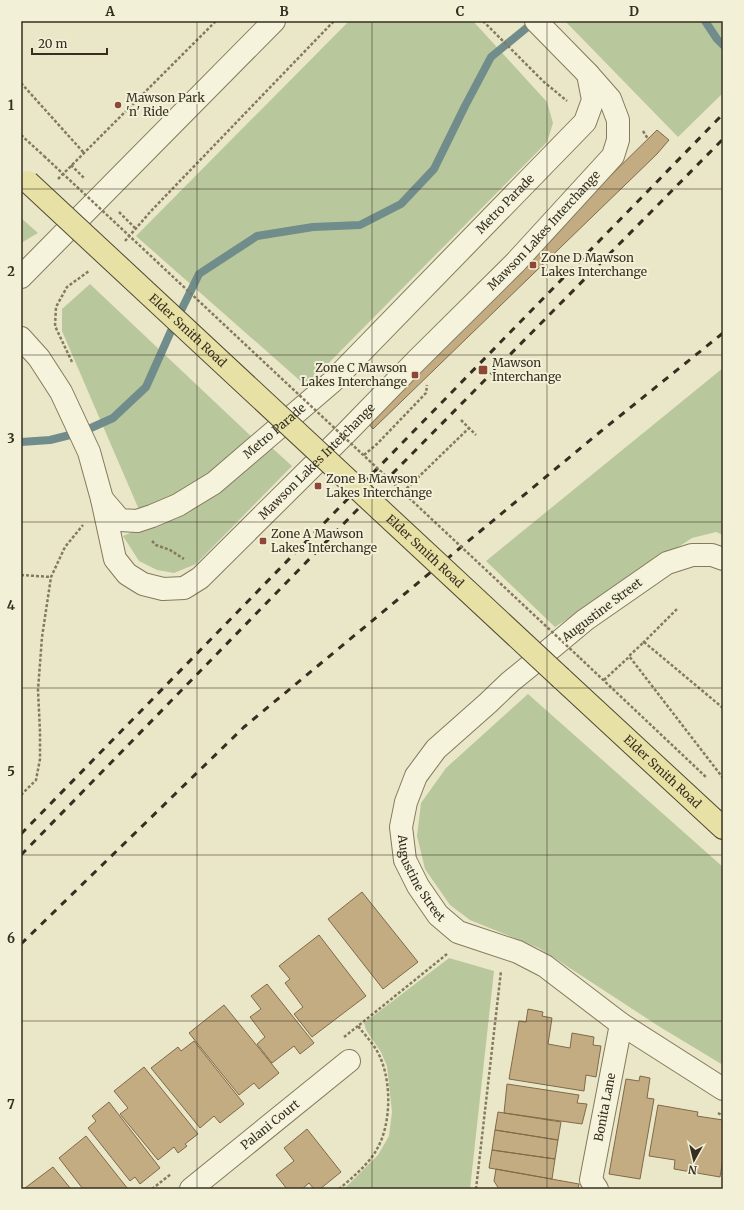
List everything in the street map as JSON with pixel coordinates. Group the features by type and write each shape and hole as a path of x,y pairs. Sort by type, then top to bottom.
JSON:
{"main road":[{"name":"Elder Smith Road","path":"24,179 723,828"}],"street":[{"path":"24,271 274,21"},
{"path":"536,21 588,74"},
{"name":"Metro Parade","path":"21,338 39,358 61,392 89,452 102,499 120,520 137,521 178,505 214,483 332,382 585,122 593,100 588,74"},
{"name":"Mawson Lakes Interchange","path":"102,499 115,559 127,574 143,584 162,589 184,588 200,578 515,263 613,156 618,140 618,120 610,99 588,74"},
{"name":"Augustine Street","path":"723,559 712,555 692,555 667,563 585,620 510,682 436,749 416,776 406,802 401,827 405,860 418,886 438,915 458,932 518,952 545,966 621,1024 723,1089"},
{"name":"Bonita Lane","path":"597,1189 591,1180 621,1024"},
{"name":"Palani Court","path":"191,1189 349,1060"}],"path":[{"path":"21,83 84,153 216,21"},
{"path":"121,245 151,210 334,21"},
{"path":"483,21 515,53"},
{"path":"21,136 364,455 707,778"},
{"path":"72,362 55,326 56,307 67,287 92,269"},
{"path":"364,455 377,444 426,393"},
{"path":"461,420 476,435"},
{"path":"403,492 469,428"},
{"path":"21,795 36,780 40,758 38,690 42,637 51,577 65,547 84,523"},
{"path":"21,575 51,577"},
{"path":"604,680 677,609"},
{"path":"644,642 723,708"},
{"path":"630,656 723,778"},
{"path":"338,1189 367,1162 377,1150 384,1133 388,1113 388,1092 384,1066 376,1050 358,1026 446,954 452,956"},
{"path":"476,1189 501,971 494,969"}],"green space":[{"path":"349,21 473,21 547,102 553,123 547,142 306,386 136,236"},
{"path":"565,21 723,21 723,93 678,137"},
{"path":"21,218 38,233 21,243"},
{"path":"90,284 254,439 198,486 140,512 62,331 62,309"},
{"path":"723,368 723,535 716,532 692,538 555,627 486,561"},
{"path":"270,446 292,466 196,564 174,573 157,570 139,561 123,536 175,514"},
{"path":"528,694 723,867 723,1065 660,1027 539,948 470,920 450,905 425,869 417,836 421,803 446,768"},
{"path":"449,958 494,971 470,1189 344,1189 378,1155 389,1136 392,1112 387,1066 381,1052 366,1030 364,1023"}],"building":[{"name":"Mawson Interchange","path":"657,130 669,140 657,154 373,429 364,418"},
{"path":"362,892 418,962 383,989 328,919"},
{"path":"319,935 366,996 312,1037 294,1014 303,1007 285,983 290,979 279,966"},
{"path":"267,984 314,1043 300,1054 294,1046 272,1063 257,1044 265,1037 250,1017 261,1009 251,996"},
{"path":"224,1005 279,1073 259,1089 254,1083 239,1095 189,1033"},
{"path":"528,1009 543,1012 542,1016 552,1018 548,1044 570,1048 572,1033 594,1037 593,1045 601,1046 596,1077 586,1075 584,1091 509,1079 519,1021 526,1022"},
{"path":"194,1041 244,1104 220,1123 214,1116 200,1128 151,1068 178,1047 181,1051"},
{"path":"144,1067 198,1134 185,1144 187,1146 178,1153 174,1147 158,1160 120,1114 128,1108 114,1091"},
{"path":"640,1076 650,1078 647,1098 654,1099 640,1179 609,1174 626,1079 639,1081"},
{"path":"507,1084 579,1095 577,1103 587,1104 582,1124 504,1113"},
{"path":"109,1102 160,1168 140,1184 135,1177 130,1181 88,1128 96,1121 92,1116"},
{"path":"658,1105 698,1112 697,1116 723,1120 723,1159 720,1177 674,1169 675,1160 649,1156"},
{"path":"498,1112 561,1122 558,1140 495,1130"},
{"path":"307,1129 341,1172 320,1189 314,1189 309,1183 302,1189 287,1189 276,1175 294,1161 284,1148"},
{"path":"495,1130 558,1140 555,1159 492,1150"},
{"path":"86,1136 128,1189 83,1189 59,1158"},
{"path":"492,1150 555,1159 552,1179 489,1168"},
{"path":"53,1167 71,1189 25,1188"},
{"path":"496,1169 579,1184 578,1189 499,1189 494,1181"}],"waterway":[{"path":"21,442 50,440 82,432 113,418 146,387 199,274 257,236 313,227 360,225 401,204 434,169 491,57 535,21"},
{"path":"705,21 723,45"}],"railway":[{"path":"21,834 723,114"},
{"path":"21,855 397,469 723,139"},
{"path":"21,944 244,727 600,432 723,333"}],"place":[{"name":"Mawson Park 'n' Ride","path":"118,105"},
{"name":"Zone D Mawson Lakes Interchange","path":"533,265"},
{"name":"Mawson Interchange","path":"483,370"},
{"name":"Zone C Mawson Lakes Interchange","path":"415,375"},
{"name":"Zone B Mawson Lakes Interchange","path":"318,486"},
{"name":"Zone A Mawson Lakes Interchange","path":"263,541"}]}
